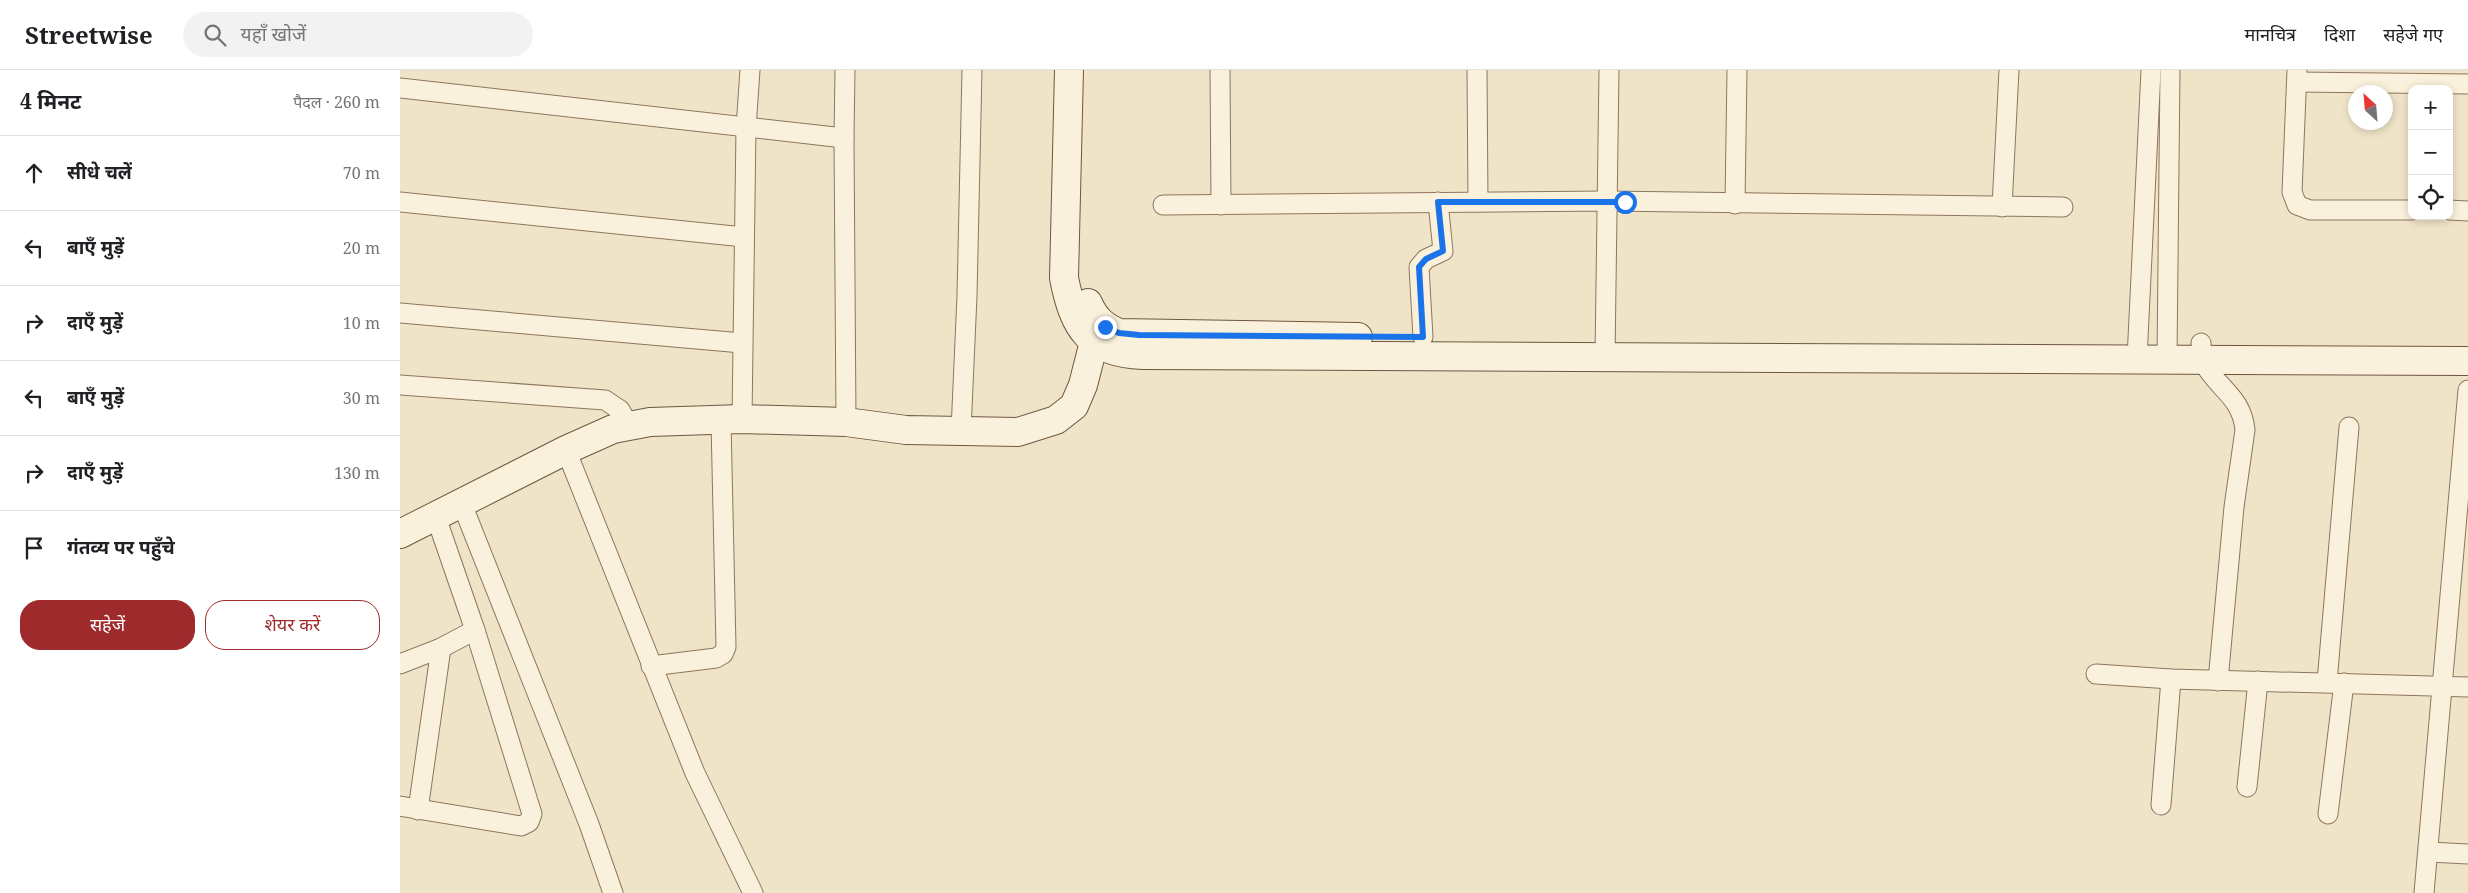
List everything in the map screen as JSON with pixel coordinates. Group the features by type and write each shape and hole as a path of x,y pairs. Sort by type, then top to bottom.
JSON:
{"street":[{"path":"651,666 716,658 723,654 726,647 731,420 742,343 746,128 750,70"},
{"path":"845,70 846,422"},
{"path":"961,431 967,296 972,70"},
{"path":"1069,70 1064,278 1069,302 1076,321 1099,335 1119,333 1139,335 1423,337 1605,348"},
{"path":"1087,70 1082,277 1086,297 1099,335 1110,351 1126,354 1605,348 2138,350 2468,361"},
{"path":"1220,70 1221,205"},
{"path":"1476,70 1478,202"},
{"path":"1605,348 1609,70"},
{"path":"1735,204 1737,70"},
{"path":"2002,207 2008,70"},
{"path":"2138,350 2151,70"},
{"path":"2167,351 2170,70"},
{"path":"2408,210 2310,210 2297,205 2292,192 2297,76 2468,84"},
{"path":"400,88 844,138"},
{"path":"1163,205 1606,201 2063,207"},
{"path":"400,202 744,237"},
{"path":"1423,337 1419,267 1426,259 1443,251 1438,202"},
{"path":"2453,210 2468,211"},
{"path":"400,314 742,343"},
{"path":"400,534 566,450 613,429 650,422 731,420 846,422 906,430 1018,432 1056,420 1074,406 1083,385 1099,335"},
{"path":"2202,352 2468,344"},
{"path":"2202,352 2239,405 2244,417 2245,430 2234,506 2218,681"},
{"path":"400,385 605,400 620,410 629,426"},
{"path":"2424,893 2468,390"},
{"path":"2328,814 2349,427"},
{"path":"566,450 694,773 753,893"},
{"path":"462,504 589,824 613,893"},
{"path":"436,517 475,630 532,814 529,822 522,826 409,808 441,648"},
{"path":"400,664 441,648 475,630"},
{"path":"2096,674 2218,681 2335,682 2468,687"},
{"path":"2160,805 2170,679"},
{"path":"2247,787 2258,681"},
{"path":"2429,852 2468,854"}],"route":[{"path":"1105,327 1119,333 1139,335 1423,337 1419,267 1421,262 1443,251 1438,202 1625,202"}]}
